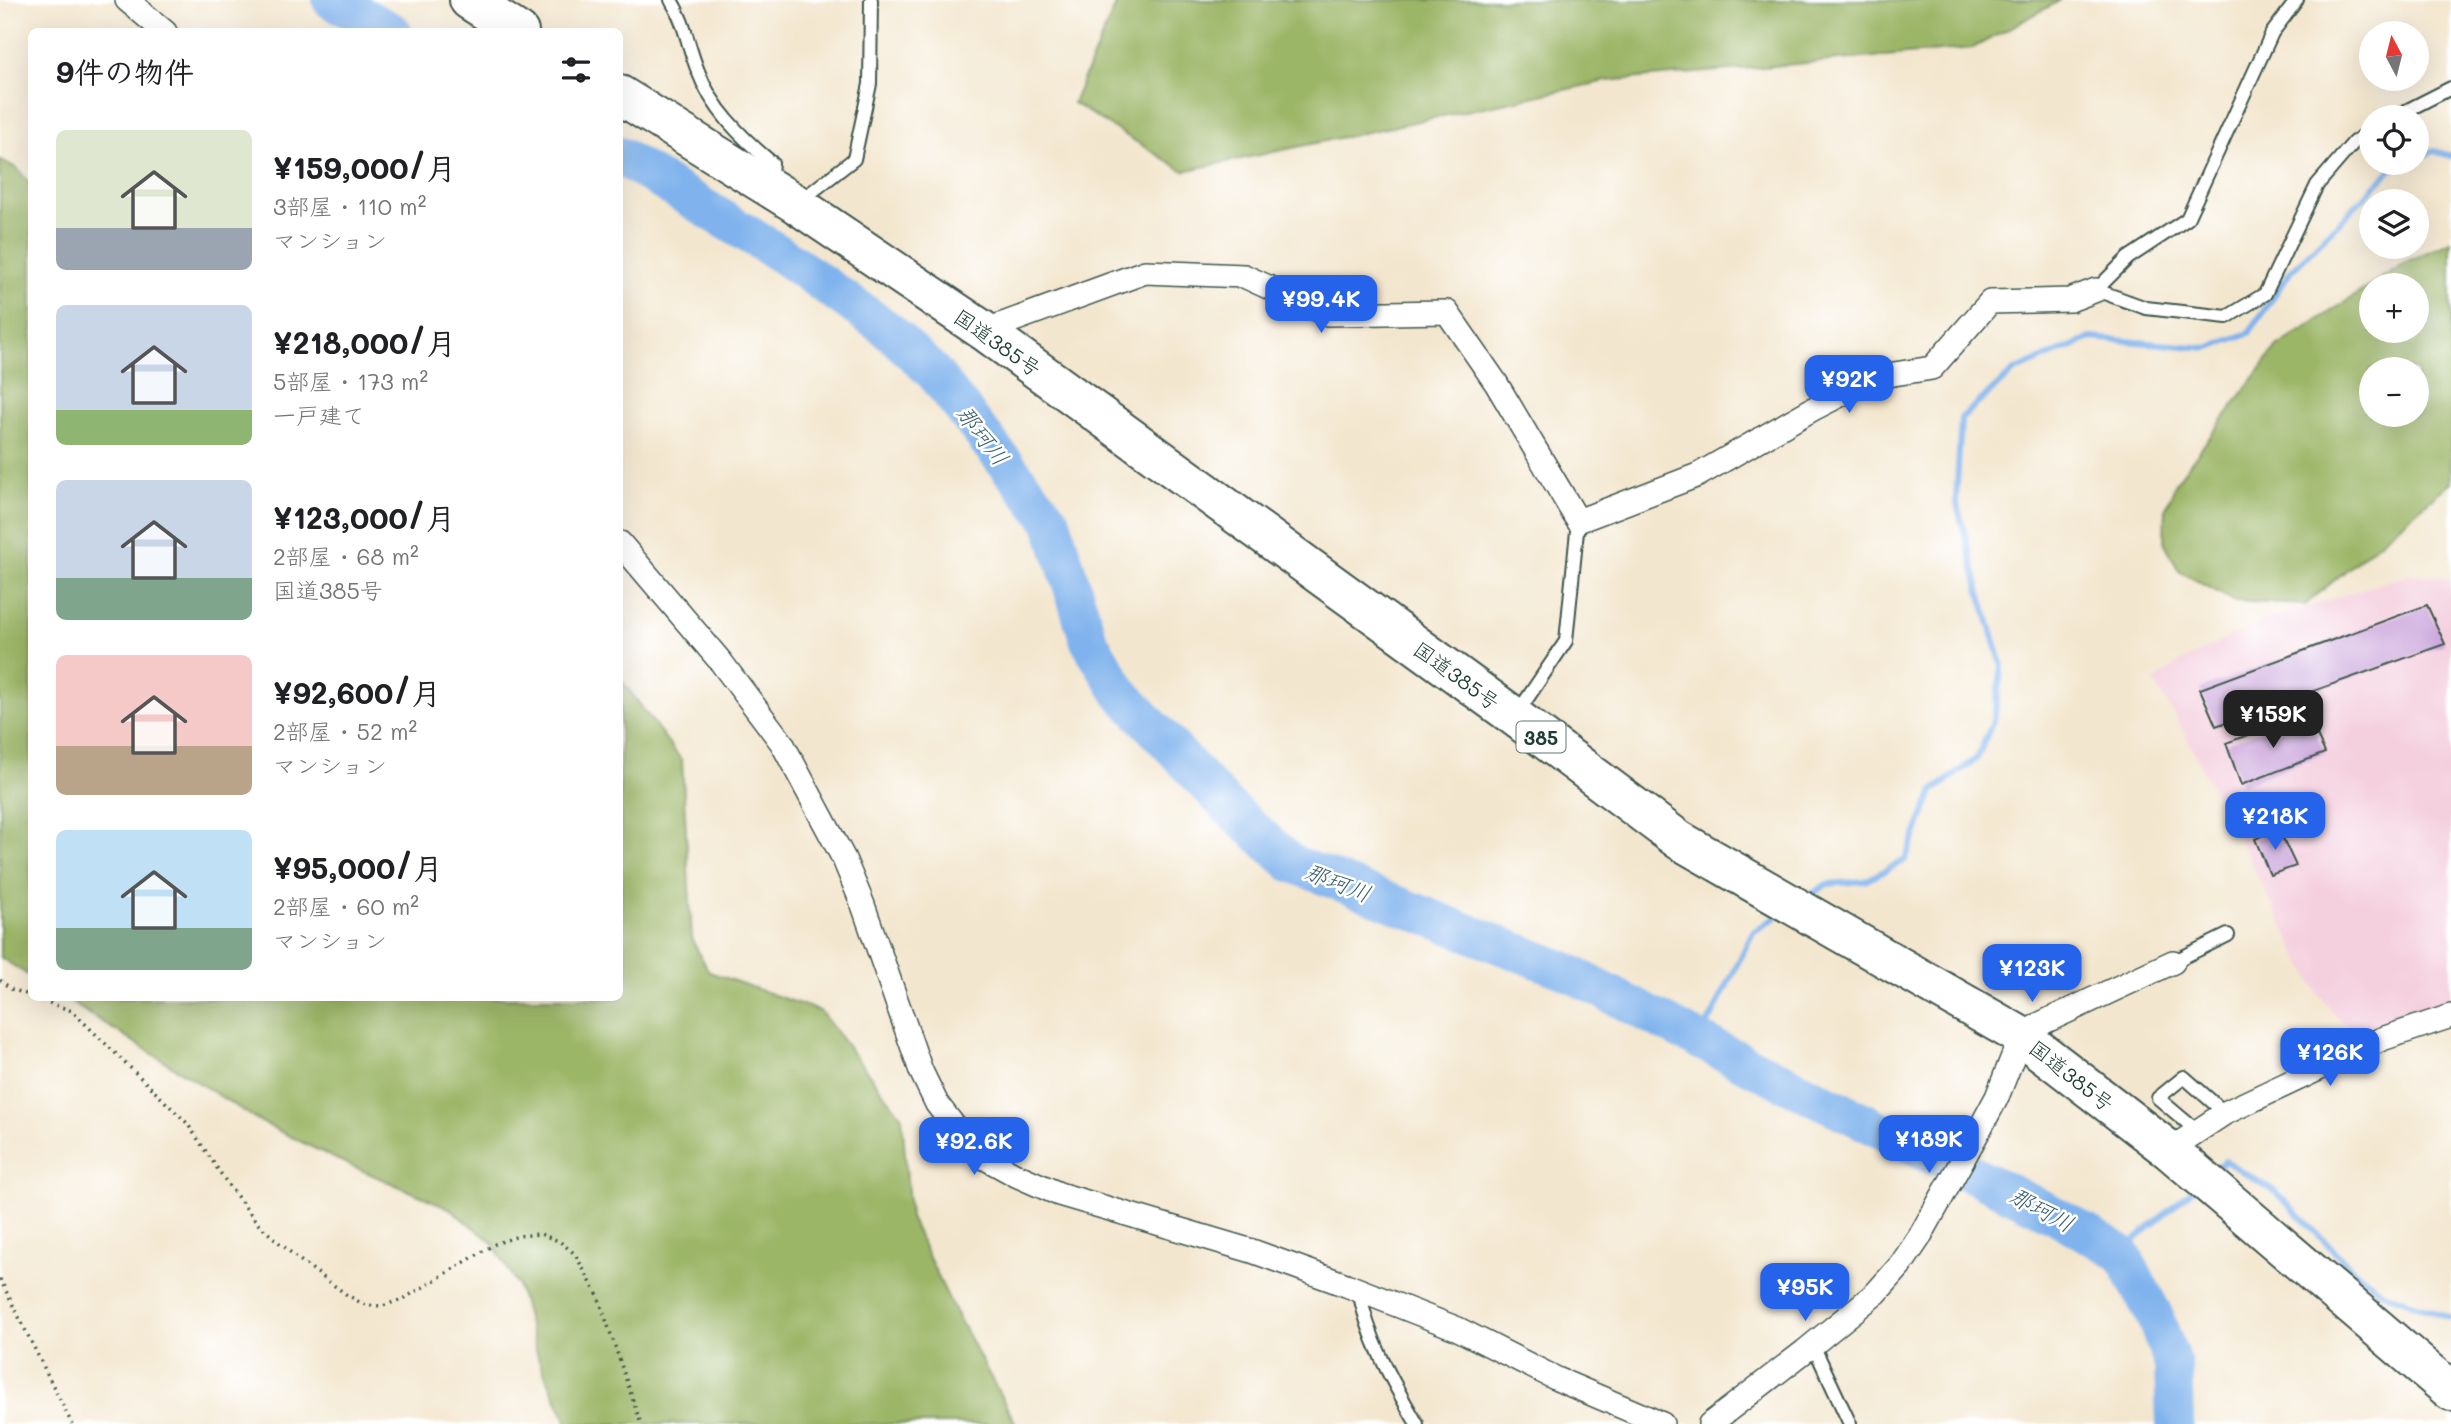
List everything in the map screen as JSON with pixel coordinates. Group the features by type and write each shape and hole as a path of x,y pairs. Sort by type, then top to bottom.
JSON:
{"highway":[{"path":"469,0 513,28"},
{"name":"国道385号","path":"623,97 783,197 984,331 1515,717 1679,840 2021,1036 2183,1141 2451,1391"}],"street":[{"path":"127,0 160,28"},
{"path":"984,331 1145,272 1244,276 1327,314 1447,312 1496,383 1578,521 1698,475 1811,410 1875,377 1931,368 1990,302 2070,300 2096,290"},
{"path":"623,546 712,652 782,743 844,859 863,905 921,1071 937,1104 985,1158 1059,1194 1288,1263 1359,1290 1458,1329 1557,1379 1662,1424"},
{"path":"1710,1424 1876,1293 1900,1266 1919,1238 1997,1097 2021,1036 2052,1018 2173,962"},
{"path":"2183,1141 2225,1113 2382,1039 2451,1016"}],"lane":[{"path":"671,0 680,13 697,70 710,99 736,130 772,163 783,197 854,159 870,85 871,0"},
{"path":"2297,0 2272,33 2187,219 2128,258 2096,290 2146,308 2227,317 2265,294 2316,186 2359,139"},
{"path":"2418,105 2451,88"},
{"path":"1515,717 1566,641 1578,521"},
{"path":"2173,962 2228,935"},
{"path":"2183,1141 2158,1098 2184,1077 2225,1113"},
{"path":"1359,1290 1362,1311 1417,1424"},
{"path":"1813,1345 1850,1424"}],"path":[{"path":"0,980 11,989 28,995"},
{"path":"45,1001 72,1011 187,1123 259,1225 297,1258 365,1305 383,1306 405,1298 495,1244 518,1236 540,1234 559,1241 575,1254 598,1296 642,1424"},
{"path":"0,1279 72,1424"}],"shaded area":[{"path":"2410,574 2451,579 2451,1006 2361,1034 2339,1020 2317,992 2181,727 2154,681 2180,662 2259,622"}],"green space":[{"path":"1118,0 2061,0 1973,48 1606,81 1184,171 1073,103"},
{"path":"0,160 17,168 28,182 28,975 0,957"},
{"path":"2451,241 2451,482 2305,605 2234,601 2179,571 2164,541 2165,510 2177,481 2277,347 2359,293 2359,343 2429,343 2429,273 2389,273 2412,259 2429,259 2429,251"},
{"path":"623,682 682,761 692,940 709,972 820,1011 902,1117 910,1218 954,1310 1016,1424 568,1424 539,1360 518,1286 492,1242 449,1208 338,1160 261,1122 69,1001 623,1001"}],"building":[{"path":"2427,605 2445,644 2216,726 2200,689"},
{"path":"2299,716 2308,734 2315,731 2325,753 2241,785 2226,743"},
{"path":"2278,828 2296,866 2270,875 2255,839"}],"waterway":[{"name":"那珂川","path":"331,0 385,28"},
{"path":"2429,153 2434,151 2451,156"},
{"name":"那珂川","path":"623,158 782,255 887,329 933,372 1052,522 1089,641 1120,692 1226,805 1291,863 1566,971 1698,1040 2057,1216 2122,1254 2154,1315 2173,1365 2175,1424"},
{"path":"1806,898 1827,884 1865,881 1905,860 1933,791 1977,758 1994,719 2002,665 1956,500 1961,418 2014,371 2091,338 2207,348 2249,333 2290,272 2386,175"},
{"path":"1698,1040 1753,932 1782,913"},
{"path":"2213,1171 2225,1161 2276,1192 2353,1270 2384,1293 2451,1318"},
{"path":"2122,1254 2195,1188"}]}
